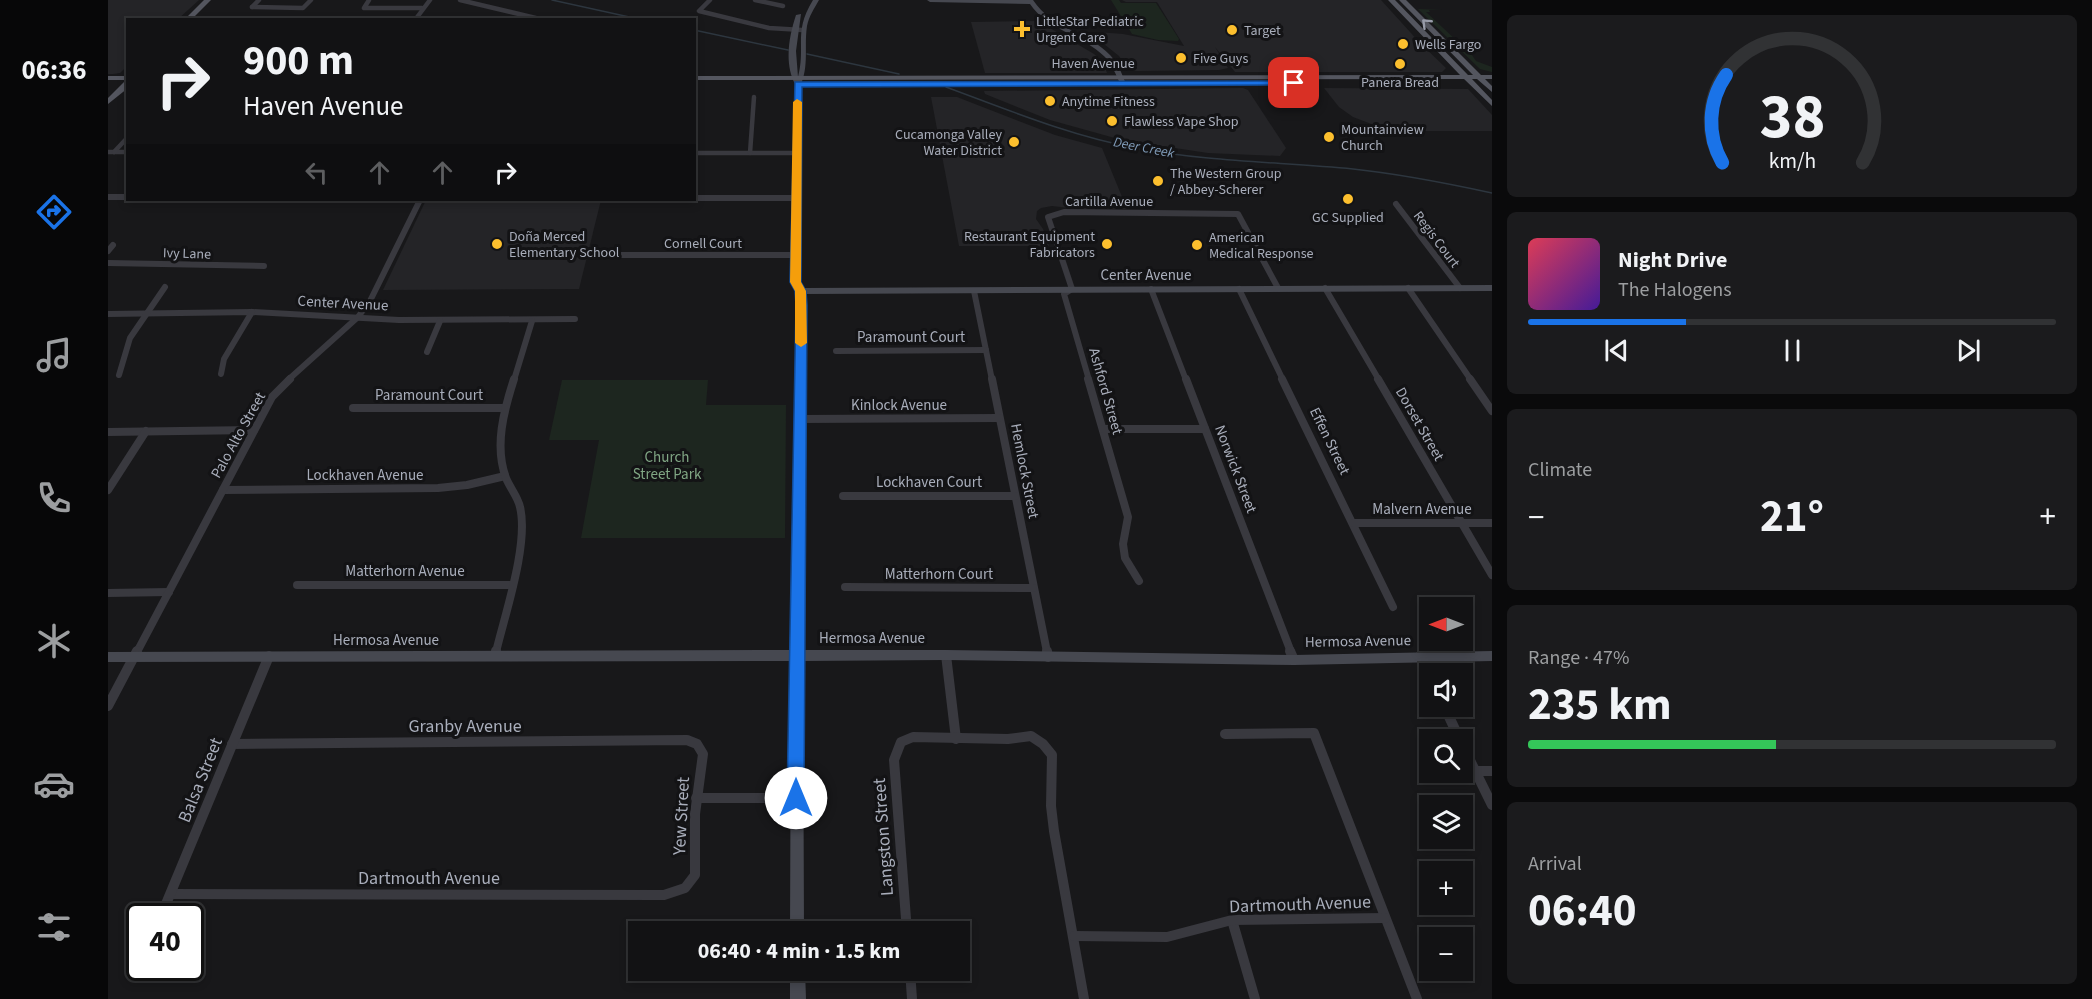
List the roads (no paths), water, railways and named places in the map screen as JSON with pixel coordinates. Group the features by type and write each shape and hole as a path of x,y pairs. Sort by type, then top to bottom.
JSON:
{"main road":[{"path":"189,18 208,0"},
{"path":"200,18 219,0"},
{"path":"1391,0 1492,104"},
{"path":"1402,0 1486,81 1492,90"},
{"name":"Haven Avenue","path":"696,78 1486,81 1492,77"},
{"path":"108,78 126,82"},
{"name":"Haven Avenue","path":"696,84 798,80"},
{"path":"108,85 126,82"},
{"path":"108,102 126,83"}],"street":[{"path":"259,0 252,7 303,8 311,0"},
{"path":"369,0 364,8 422,8"},
{"path":"415,18 430,0"},
{"path":"460,0 540,18"},
{"path":"710,0 699,11 769,28 798,30"},
{"path":"755,0 783,6"},
{"path":"797,921 801,291 796,282 796,153 798,80 802,53 798,17 809,0"},
{"path":"798,80 794,52 798,30 816,0"},
{"path":"930,0 1031,1 1048,21 1104,52 1113,62 1122,80"},
{"path":"750,153 754,97"},
{"path":"111,152 126,139"},
{"path":"696,153 796,153"},
{"path":"108,197 126,197"},
{"path":"696,198 796,198"},
{"name":"Palo Alto Street","path":"108,706 272,397 296,372 358,317 370,301 420,201"},
{"name":"Regis Court","path":"1396,204 1460,288"},
{"name":"Cartilla Avenue","path":"1053,213 1238,214 1278,288"},
{"name":"Ashford Street","path":"1053,213 1048,217 1048,221 1057,238 1072,289 1064,294 1128,517 1122,541 1126,565 1140,581"},
{"path":"108,251 113,245"},
{"name":"Cornell Court","path":"610,255 797,255"},
{"name":"Ivy Lane","path":"108,263 264,266"},
{"path":"119,375 130,338 165,287"},
{"name":"Dorset Street","path":"1325,288 1492,575"},
{"path":"1408,288 1492,411"},
{"name":"Center Avenue","path":"801,291 1492,288"},
{"name":"Norwick Street","path":"1151,289 1294,660"},
{"name":"Effen Street","path":"1239,289 1394,607"},
{"name":"Hemlock Street","path":"974,291 1048,657"},
{"path":"221,374 224,359 252,312"},
{"name":"Center Avenue","path":"108,314 252,312 440,321 576,320"},
{"path":"427,352 440,321"},
{"path":"495,656 521,544 520,507 505,476 501,438 505,408 531,321"},
{"name":"Paramount Court","path":"836,351 986,350"},
{"name":"Paramount Court","path":"353,408 505,408"},
{"name":"Kinlock Avenue","path":"800,419 999,418"},
{"path":"1103,429 1205,429"},
{"path":"108,432 254,430"},
{"path":"108,490 146,431"},
{"name":"Lockhaven Avenue","path":"223,490 438,488 467,485 505,476"},
{"name":"Lockhaven Court","path":"843,496 1015,496"},
{"name":"Malvern Avenue","path":"1353,523 1492,523"},
{"name":"Matterhorn Avenue","path":"297,585 513,585"},
{"name":"Matterhorn Court","path":"845,587 1033,588"},
{"path":"108,593 169,592"},
{"path":"946,655 956,739 1008,739 1031,736 1052,755 1054,831 1084,999"},
{"name":"Hermosa Avenue","path":"108,657 946,655 1294,660 1492,656"},
{"path":"1420,656 1423,663"},
{"name":"Balsa Street","path":"167,903 269,657"},
{"path":"1225,734 1314,733 1418,999"},
{"name":"Langston Street","path":"906,921 894,759 901,742 913,737 956,739"},
{"name":"Granby Avenue","path":"232,744 687,740 697,744"},
{"name":"Yew Street","path":"685,888 695,875 693,845 696,798 703,754 697,744"},
{"path":"1473,765 1492,805"},
{"path":"1476,771 1492,771"},
{"path":"696,798 796,798"},
{"name":"Dartmouth Avenue","path":"171,894 664,895 685,888"},
{"name":"Dartmouth Avenue","path":"1074,936 1167,937 1232,920 1385,918"},
{"path":"1232,920 1255,999"},
{"path":"797,981 798,999"},
{"path":"911,981 912,999"}],"waterway":[{"name":"Deer Creek","path":"552,0 634,18"},
{"name":"Deer Creek","path":"696,30 788,50"},
{"name":"Deer Creek","path":"807,54 899,74"},
{"name":"Deer Creek","path":"946,87 1088,137 1136,148 1217,159 1371,171 1492,193"}],"place":[{"name":"LittleStar Pediatric Urgent Care","path":"1022,29"},
{"name":"Target","path":"1232,30"},
{"name":"Wells Fargo","path":"1403,44"},
{"name":"Five Guys","path":"1181,58"},
{"name":"Panera Bread","path":"1400,64"},
{"name":"Anytime Fitness","path":"1050,101"},
{"name":"Flawless Vape Shop","path":"1112,121"},
{"name":"Mountainview Church","path":"1329,137"},
{"name":"Cucamonga Valley Water District","path":"1014,142"},
{"name":"The Western Group / Abbey-Scherer","path":"1158,181"},
{"name":"GC Supplied","path":"1348,199"},
{"name":"Doña Merced Elementary School","path":"497,244"},
{"name":"Restaurant Equipment Fabricators","path":"1107,244"},
{"name":"American Medical Response","path":"1197,245"}],"park label":[{"name":"Church Street Park","path":"667,466"}]}
